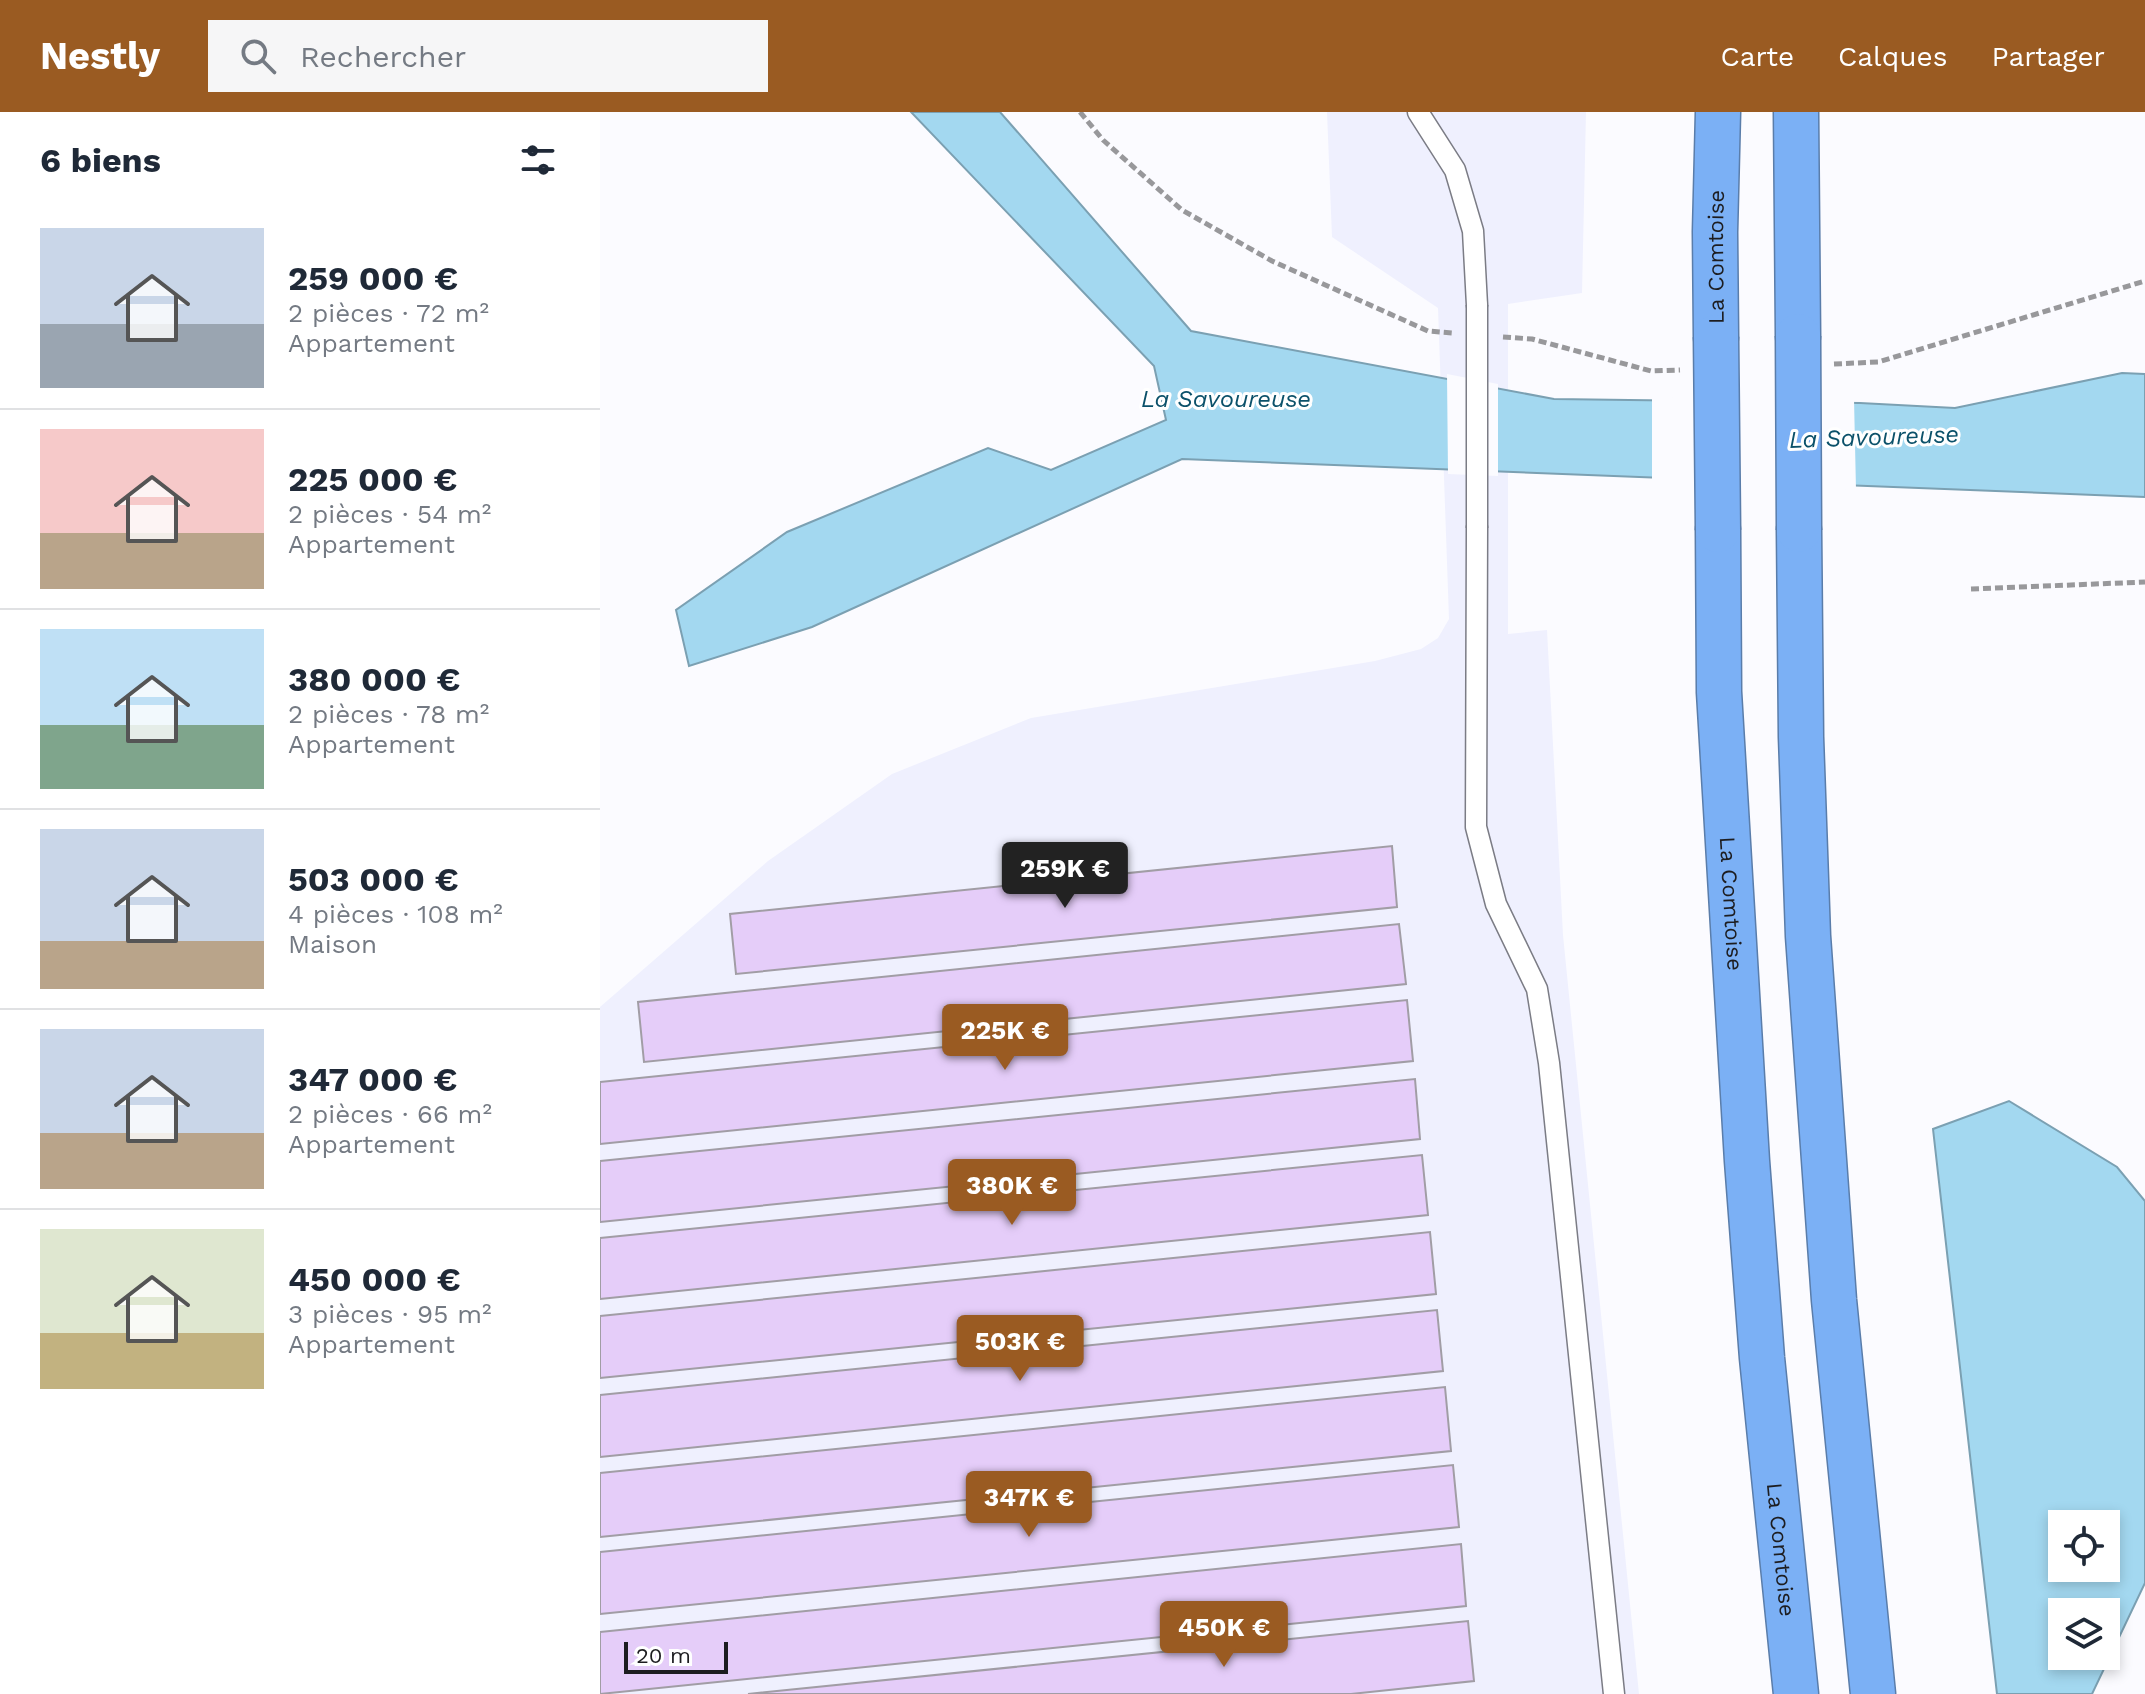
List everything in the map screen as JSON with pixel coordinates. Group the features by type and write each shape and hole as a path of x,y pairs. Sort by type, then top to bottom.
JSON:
{"highway":[{"name":"La Comtoise","path":"1718,112 1715,232 1719,692 1747,1161 1764,1374 1796,1694"},
{"path":"1796,112 1801,737 1812,997 1834,1300 1873,1694"}],"lane":[{"path":"1418,112 1455,170 1473,231 1477,305 1476,827 1496,904 1537,989 1549,1063 1614,1694"}],"path":[{"path":"1080,112 1103,140 1182,210 1272,261 1414,325 1428,331 1458,333"},
{"path":"1832,364 1878,362 2145,281"},
{"path":"1502,337 1532,339 1651,371 1681,370"},
{"path":"1971,589 2145,582"}],"shaded area":[{"path":"1327,112 1586,112 1582,293 1508,304 1508,634 1547,630 1563,935 1639,1694 600,1694 600,1007 768,861 892,774 1031,718 1375,661 1421,649 1438,638 1449,619 1438,308 1332,237"}],"water":[{"name":"La Savoureuse","path":"911,112 1000,112 1191,331 1554,399 1860,403 1955,408 2122,373 2145,374 2145,497 1182,459 812,627 689,666 676,610 787,532 988,448 1051,470 1166,420 1154,366"},
{"path":"2009,1101 2117,1167 2145,1201 2145,1583 2120,1635 2120,1598 2048,1598 2048,1670 2103,1670 2092,1694 1997,1694 1933,1129"}],"pier":[{"path":"1447,374 1498,384 1498,476 1448,474"},
{"path":"1652,397 1854,399 1856,490 1652,482"}],"building":[{"path":"1392,846 1397,907 736,974 730,914"},
{"path":"1399,924 1406,984 644,1062 638,1002"},
{"path":"1407,1000 1413,1061 600,1144 600,1082"},
{"path":"1415,1079 1420,1139 600,1222 600,1161"},
{"path":"1422,1155 1428,1215 600,1299 600,1238"},
{"path":"1430,1232 1436,1294 600,1378 600,1316"},
{"path":"1437,1310 1443,1371 600,1457 600,1395"},
{"path":"1445,1387 1451,1451 600,1537 600,1473"},
{"path":"1453,1465 1459,1527 600,1614 600,1552"},
{"path":"1461,1544 1466,1606 600,1694 600,1632"},
{"path":"1468,1621 1474,1681 1351,1694 748,1694"}]}
